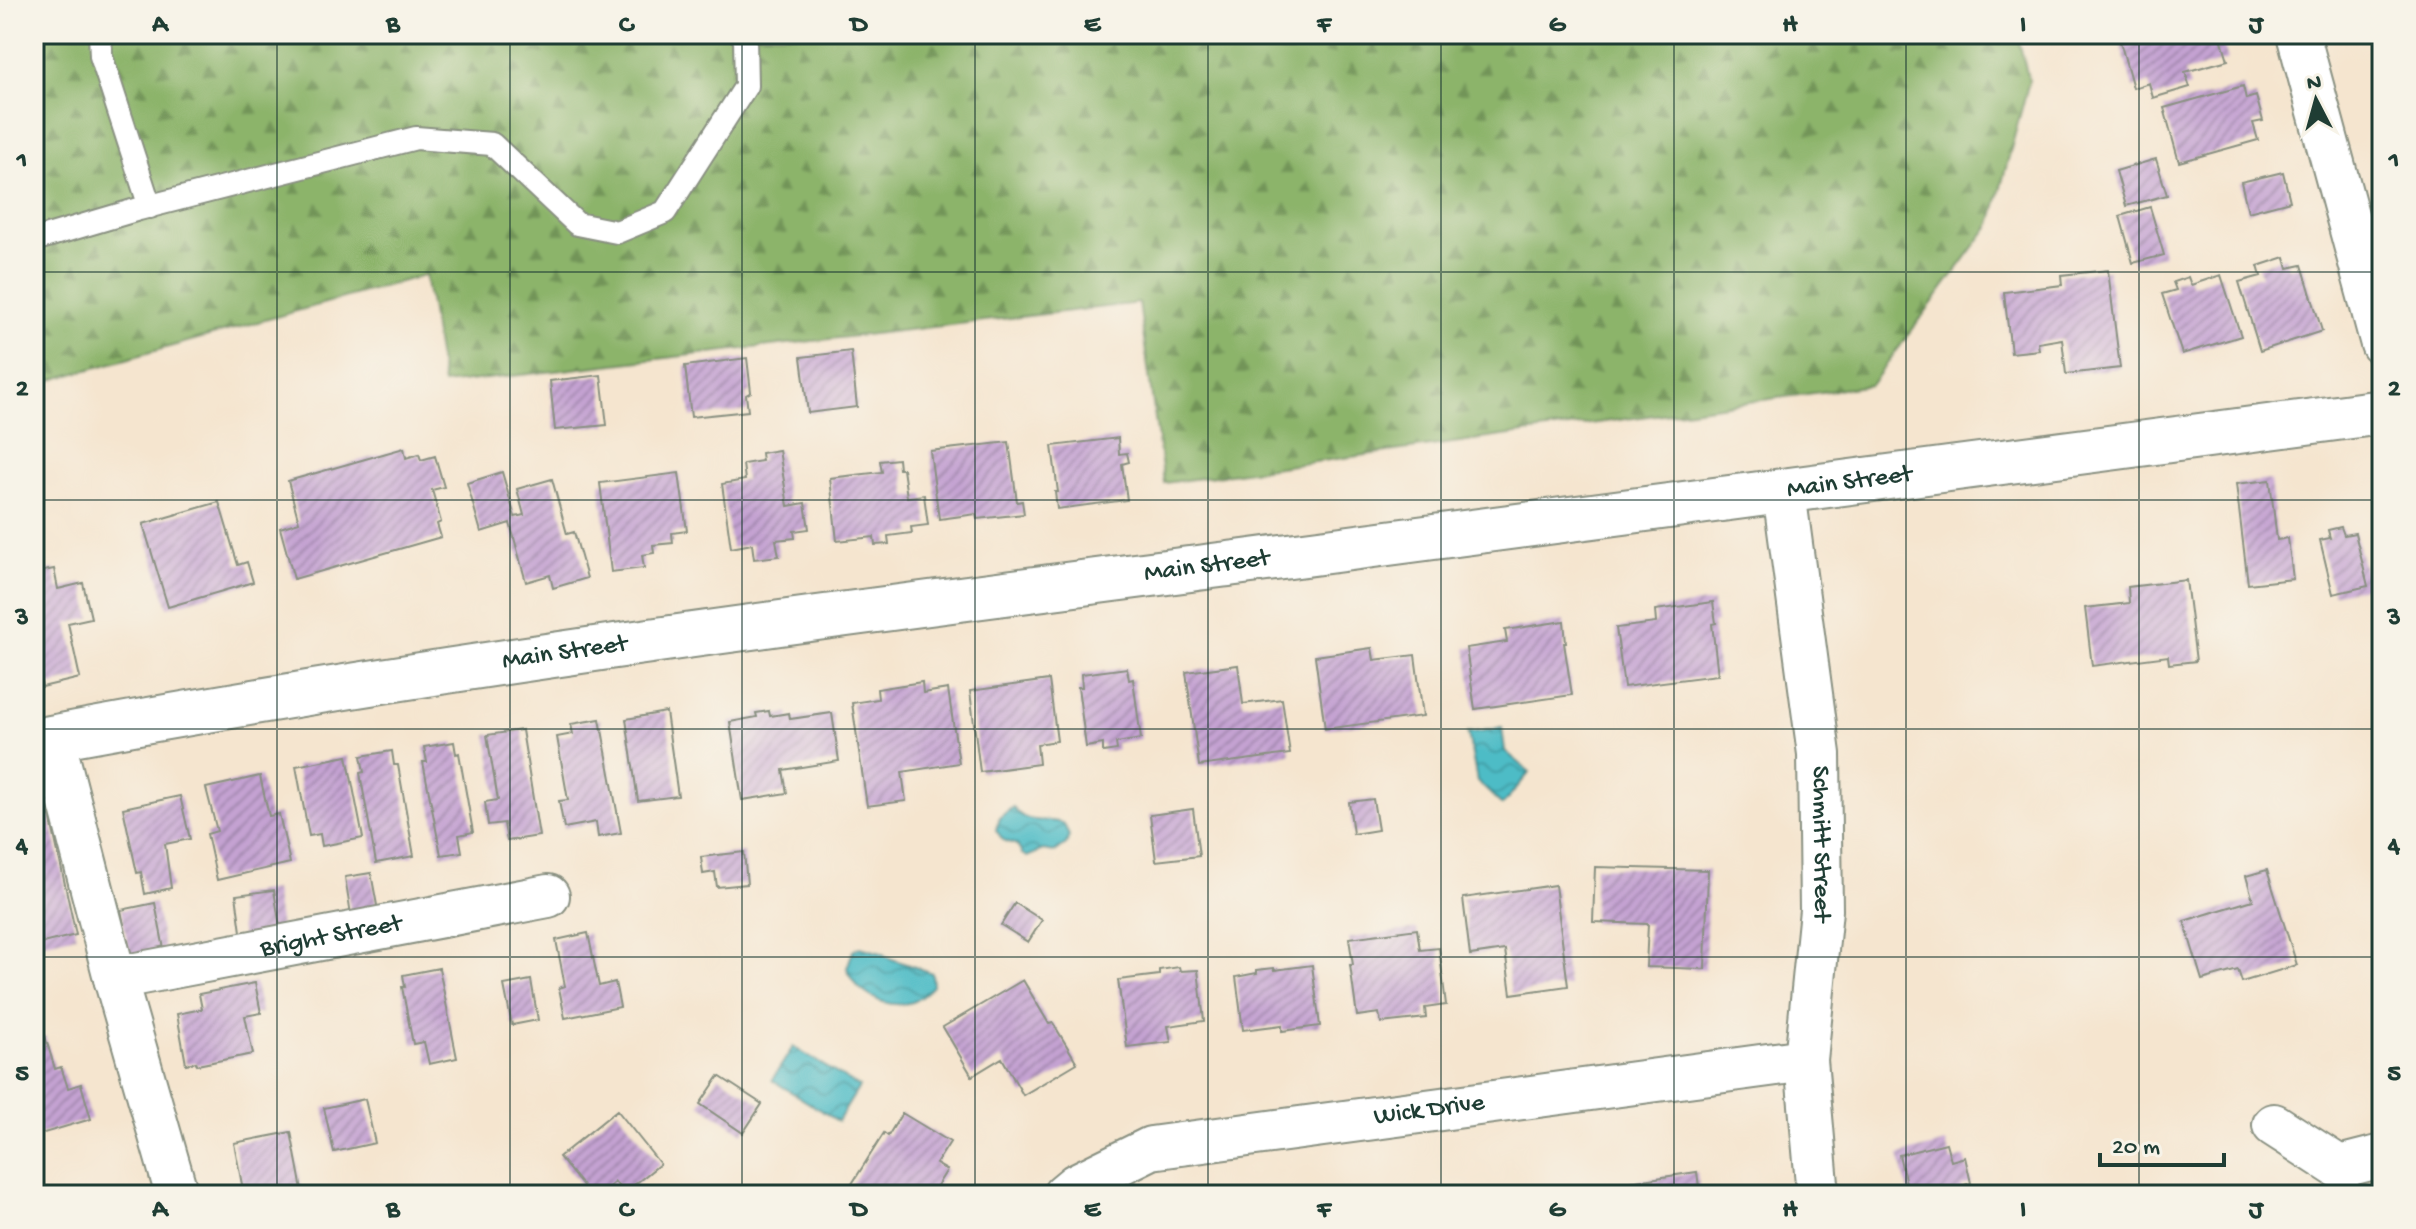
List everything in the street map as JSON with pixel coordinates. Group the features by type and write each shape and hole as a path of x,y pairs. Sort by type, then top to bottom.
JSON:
{"main road":[{"name":"Main Street","path":"43,739 450,669 933,602 2382,412"}],"street":[{"path":"2298,34 2382,344"},
{"name":"Schmitt Street","path":"1784,492 1819,754 1821,910 1806,1060 1818,1195"},
{"path":"43,739 177,1195"},
{"name":"Bright Street","path":"115,978 548,896"},
{"name":"Wick Drive","path":"1064,1195 1076,1185 1151,1148 1806,1060"},
{"path":"2274,1125 2339,1167 2382,1156"}],"lane":[{"path":"100,34 101,56 150,207"},
{"path":"34,240 416,138 492,144 577,224 617,232 665,212 746,86 745,38 741,34"}],"green space":[{"path":"34,34 2017,34 2029,81 1991,224 1871,385 1164,483 1139,303 443,384 425,275 34,385"}],"water":[{"path":"1502,728 1505,751 1530,772 1502,805 1477,781 1468,733"},
{"path":"1013,807 1024,817 1064,824 1069,836 1066,844 1055,852 1043,850 1027,857 1022,854 1017,845 1003,840 996,830 999,818"},
{"path":"860,947 932,973 933,986 908,1003 880,1001 856,984 847,968 853,951"},
{"path":"793,1047 859,1087 838,1121 772,1080"}],"building":[{"path":"2118,34 2220,34 2228,60 2185,72 2190,87 2153,98 2149,83 2133,88"},
{"path":"2243,86 2246,99 2256,96 2263,121 2253,123 2258,140 2179,162 2164,108"},
{"path":"2156,159 2167,195 2126,206 2116,171"},
{"path":"2283,172 2290,201 2248,212 2241,182"},
{"path":"2150,207 2164,255 2133,263 2120,216"},
{"path":"2285,257 2288,268 2302,265 2322,331 2260,351 2239,282 2261,276 2258,266"},
{"path":"2108,270 2120,368 2066,374 2062,339 2038,343 2039,350 2011,353 2004,292 2062,285 2061,275"},
{"path":"2221,275 2241,336 2182,354 2162,294 2176,290 2173,282 2188,277 2191,285"},
{"path":"851,351 857,407 808,413 801,357"},
{"path":"747,358 751,392 746,395 748,411 691,417 685,366"},
{"path":"601,375 607,425 555,430 550,381"},
{"path":"1118,438 1119,454 1127,453 1129,462 1122,464 1127,500 1057,509 1052,446"},
{"path":"1009,442 1017,502 1022,501 1024,514 977,519 976,514 939,519 930,451"},
{"path":"404,448 406,458 419,454 421,460 435,456 444,487 432,490 441,522 437,524 441,537 294,579 280,528 299,522 288,481"},
{"path":"779,450 788,506 805,503 809,529 794,531 795,538 776,540 779,556 754,559 752,544 731,548 722,484 745,480 743,464 762,461 761,453"},
{"path":"898,459 899,469 903,469 907,497 924,495 928,525 911,527 912,533 888,536 889,544 875,545 874,537 837,541 830,478 882,472 880,461"},
{"path":"502,472 515,517 524,515 517,489 552,479 567,534 574,532 587,578 553,588 550,575 526,582 510,523 481,532 467,483"},
{"path":"679,473 687,531 672,533 673,543 653,545 654,553 642,555 644,568 611,572 600,483"},
{"path":"2270,480 2277,540 2288,538 2293,579 2248,584 2236,484"},
{"path":"219,502 238,565 247,562 253,582 168,607 143,524"},
{"path":"2382,512 2382,555 2381,555 2372,514"},
{"path":"2341,527 2344,535 2355,533 2368,586 2333,594 2320,540 2330,538 2328,530"},
{"path":"54,569 58,589 83,583 91,618 68,623 80,678 42,687 34,652 34,573"},
{"path":"2186,580 2196,661 2169,664 2168,656 2092,666 2085,608 2129,603 2128,587"},
{"path":"1713,602 1716,623 1712,624 1718,675 1624,687 1616,628 1656,623 1655,610"},
{"path":"1564,621 1572,695 1475,709 1466,648 1507,642 1505,630"},
{"path":"1372,648 1374,660 1415,655 1423,716 1325,729 1315,656"},
{"path":"1238,665 1243,704 1282,699 1290,754 1199,766 1186,672"},
{"path":"1127,668 1129,680 1133,679 1141,739 1116,743 1117,750 1103,752 1103,744 1086,747 1078,687 1082,687 1081,674"},
{"path":"1049,680 1057,741 1037,744 1039,764 980,772 970,691"},
{"path":"922,682 923,693 948,689 959,763 902,772 906,801 867,806 852,703 878,699 877,689"},
{"path":"769,711 770,716 789,713 790,719 832,713 839,761 783,770 787,793 742,800 730,722 757,717 756,713"},
{"path":"666,712 678,796 638,801 626,719"},
{"path":"600,719 621,833 598,837 596,822 564,828 559,801 568,800 557,737 573,734 571,724"},
{"path":"522,730 539,836 507,841 504,823 488,825 485,802 498,800 487,735"},
{"path":"454,742 456,754 459,753 473,832 459,835 462,852 441,855 423,762 427,762 424,747"},
{"path":"392,751 394,765 398,765 414,856 376,863 360,773 364,772 361,756"},
{"path":"347,756 363,838 322,846 320,834 309,836 296,766"},
{"path":"260,776 269,816 279,814 290,863 217,880 207,834 217,831 206,788"},
{"path":"180,796 190,839 165,844 171,888 145,894 141,872 137,873 123,808"},
{"path":"1373,799 1378,830 1353,834 1349,802"},
{"path":"1193,809 1199,856 1156,861 1150,815"},
{"path":"50,816 76,935 34,945 34,820"},
{"path":"744,852 747,884 717,887 715,872 703,874 701,857"},
{"path":"1595,867 1708,870 1705,969 1646,967 1648,924 1593,922"},
{"path":"2267,870 2297,965 2242,982 2238,970 2202,980 2184,921 2253,900 2246,876"},
{"path":"371,873 378,911 351,915 345,877"},
{"path":"1555,885 1568,986 1511,994 1505,950 1470,955 1463,898"},
{"path":"274,890 281,933 242,939 236,895"},
{"path":"155,903 164,949 130,956 121,910"},
{"path":"1015,903 1042,920 1028,942 1001,925"},
{"path":"1417,929 1420,950 1439,948 1446,1005 1425,1008 1426,1018 1381,1023 1379,1013 1357,1016 1349,938"},
{"path":"588,933 599,986 615,982 620,1007 565,1018 559,988 565,986 556,940"},
{"path":"1312,965 1320,1026 1282,1031 1282,1025 1243,1030 1236,977 1257,973 1257,970"},
{"path":"1179,967 1180,971 1198,970 1204,1021 1168,1026 1171,1042 1127,1047 1118,980 1159,975 1159,970"},
{"path":"439,968 457,1058 429,1064 424,1042 413,1044 402,987 405,987 403,975"},
{"path":"531,980 538,1020 512,1025 504,985"},
{"path":"1023,980 1077,1063 1023,1095 1002,1058 972,1076 943,1027"},
{"path":"255,983 261,1013 245,1016 253,1054 197,1065 196,1062 186,1064 177,1014 202,1009 199,994"},
{"path":"45,1036 55,1069 61,1067 68,1088 81,1084 91,1119 34,1136 34,1040"},
{"path":"719,1076 762,1104 743,1133 700,1104"},
{"path":"365,1099 375,1143 334,1152 324,1108"},
{"path":"617,1110 660,1164 624,1193 615,1182 599,1195 590,1195 559,1157"},
{"path":"902,1113 950,1142 936,1164 947,1170 931,1195 845,1195 884,1133 888,1136"},
{"path":"291,1132 303,1195 244,1195 234,1143"},
{"path":"1946,1143 1951,1161 1965,1157 1971,1183 1961,1186 1963,1195 1909,1195 1899,1155"},
{"path":"1697,1172 1700,1195 1631,1195 1629,1182"}]}
